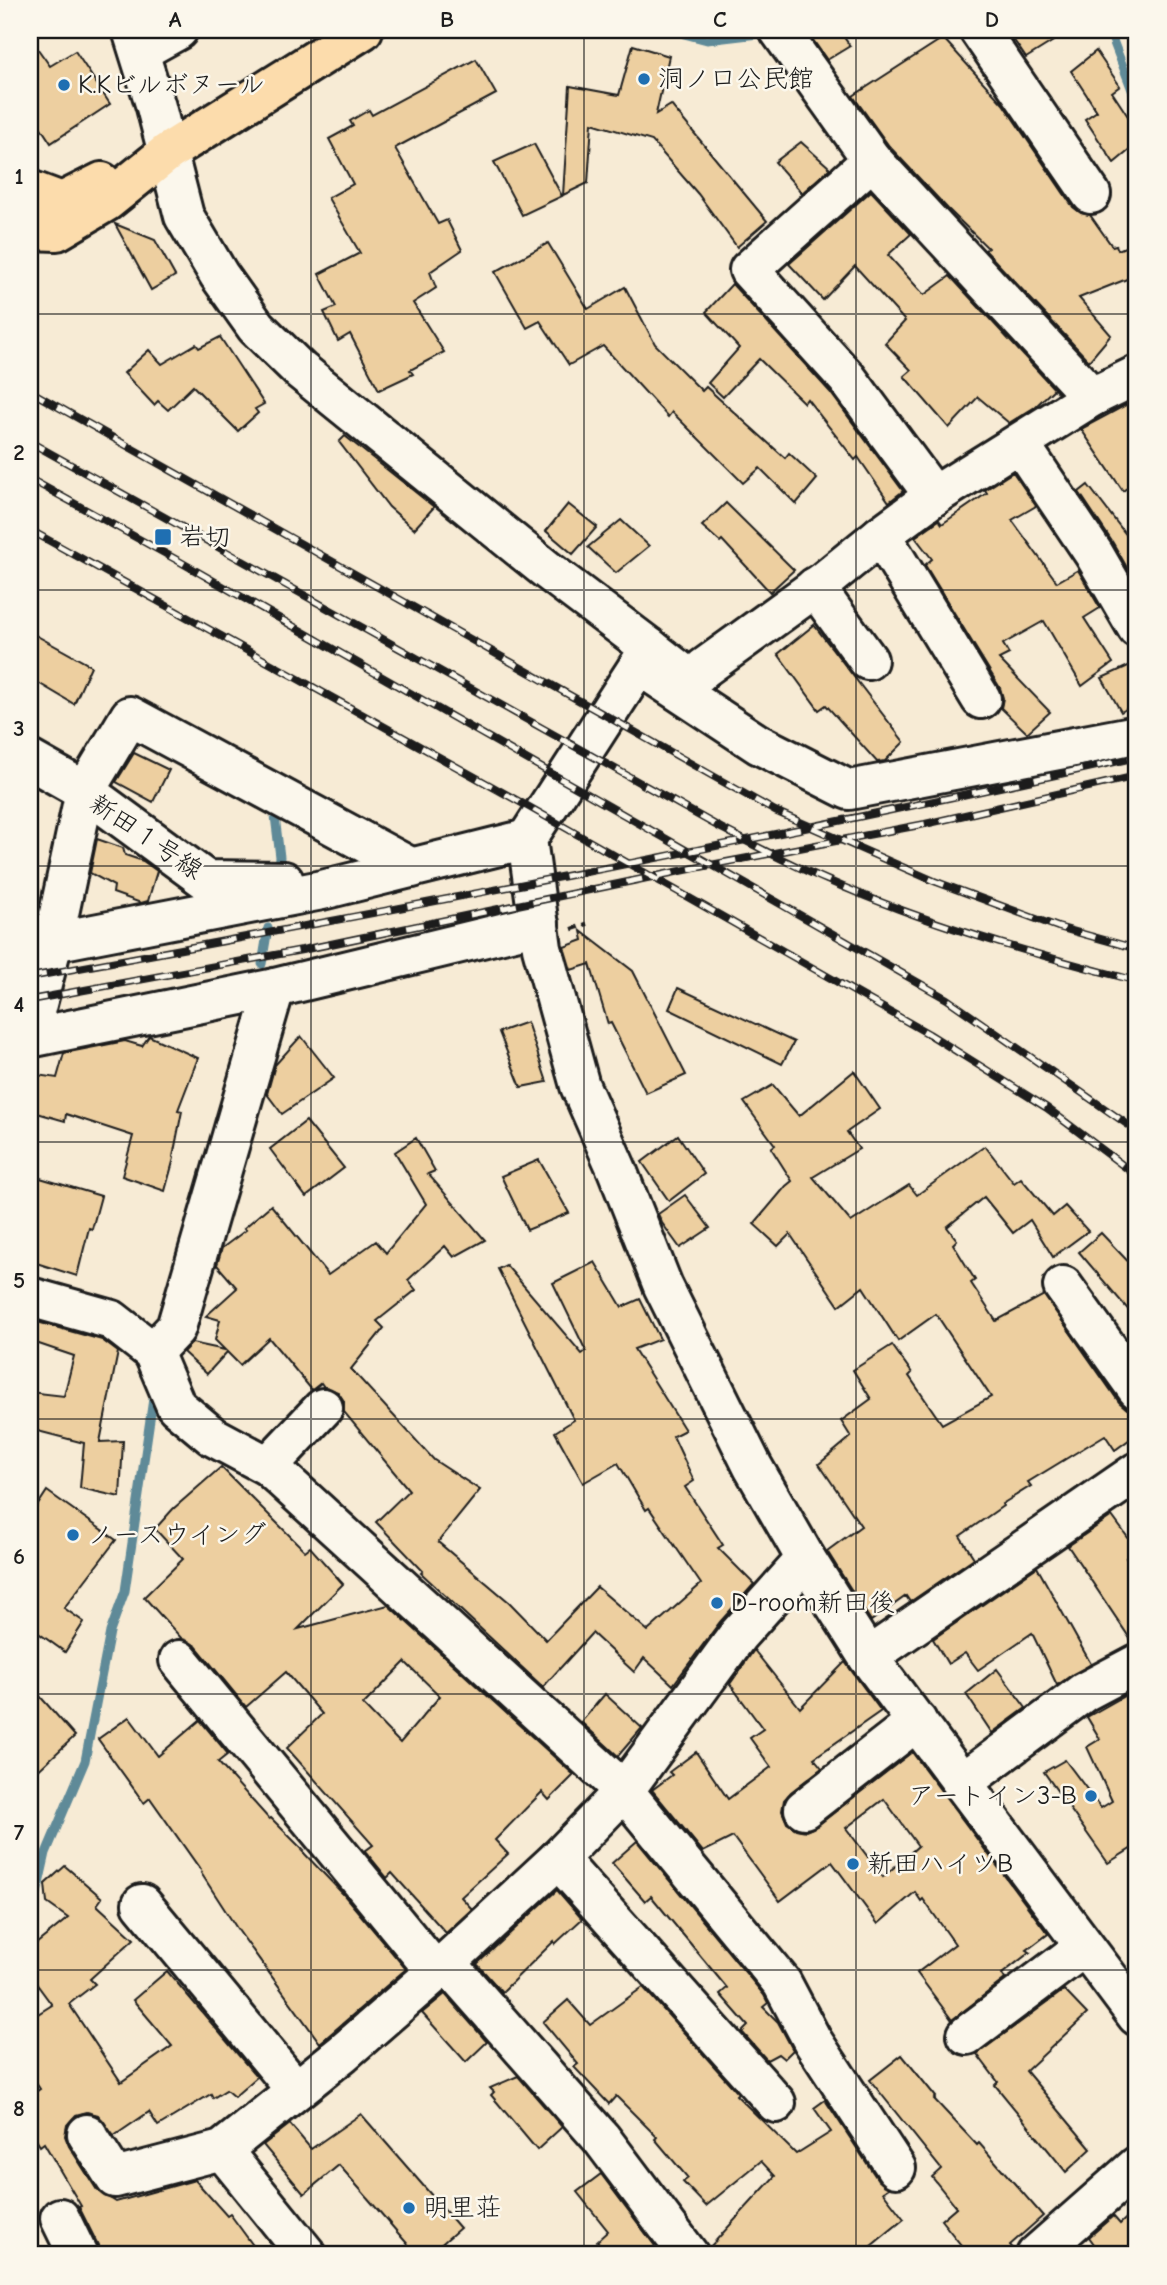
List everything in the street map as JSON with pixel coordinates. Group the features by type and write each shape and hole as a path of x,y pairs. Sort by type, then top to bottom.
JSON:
{"main road":[{"path":"30,190 62,202 167,152 363,30"},
{"path":"30,230 57,231 106,202 167,152"}],"street":[{"path":"177,30 136,40 184,216 219,275 256,327 300,370 547,570 645,656 758,744 849,790 1137,735"},
{"path":"979,30 1091,194"},
{"path":"780,32 872,160 1092,397"},
{"path":"872,160 749,270 847,377 934,496"},
{"path":"645,656 691,680 934,496 1092,397 1137,375"},
{"path":"1020,444 1094,554 1137,628"},
{"path":"881,535 981,699"},
{"path":"815,587 868,660"},
{"path":"645,656 527,839 542,948 580,1086 663,1286 753,1467 806,1559 868,1657 1128,2005"},
{"path":"30,760 85,791 130,716 412,868"},
{"name":"新田１号線","path":"30,1031 41,944 85,791 206,880 303,882 322,890"},
{"path":"41,944 322,890 527,839"},
{"path":"30,1038 275,988 539,925"},
{"path":"153,1352 176,1328 275,988"},
{"path":"1063,1286 1137,1390"},
{"path":"30,1297 112,1320 153,1352 176,1406 212,1436 268,1466 624,1790 782,1983 811,2040 897,2168"},
{"path":"268,1466 323,1408"},
{"path":"868,1657 1137,1472"},
{"path":"87,2134 115,2178 222,2150 343,2053 558,1859 624,1790 738,1635 806,1559"},
{"path":"179,1660 441,1967 601,2138 689,2255"},
{"path":"962,1783 1084,1692 1137,1664"},
{"path":"804,1809 917,1721"},
{"path":"558,1859 776,2103"},
{"path":"142,1904 296,2090"},
{"path":"967,2035 1084,1947"},
{"path":"222,2150 307,2255"},
{"path":"1036,2255 1137,2166"},
{"path":"60,2218 78,2255"}],"building":[{"path":"806,30 839,30 850,46 827,60"},
{"path":"1007,30 1071,30 1026,58"},
{"name":"K.Kビルボヌール","path":"30,38 50,66 75,51 110,104 51,143 30,111"},
{"path":"943,38 1003,104 1073,207 1090,215 1112,246 1116,245 1118,250 1137,242 1137,275 1079,298 1111,335 1089,361 985,250 988,248 889,146 853,96"},
{"path":"633,45 669,56 656,114 671,105 767,221 737,247 698,194 652,141 592,123 588,183 563,195 570,86 619,95"},
{"path":"1096,51 1120,86 1112,92 1137,130 1137,144 1114,163 1085,119 1097,111 1071,71"},
{"path":"476,59 496,94 395,148 438,224 447,220 462,250 430,272 436,288 413,303 444,352 410,370 413,374 379,390 350,334 338,341 324,312 336,307 319,274 360,253 328,198 353,184 329,139 353,126 350,121 369,110 372,115"},
{"path":"801,142 830,168 802,193 775,162"},
{"path":"534,144 562,196 522,215 494,162"},
{"path":"871,191 911,234 888,255 924,295 950,276 1058,393 1054,389 1035,407 1009,423 978,397 949,428 904,376 911,370 885,343 905,321 855,266 823,300 789,264"},
{"path":"115,224 155,240 175,276 151,290"},
{"path":"548,243 588,309 625,287 655,344 702,391 706,387 785,458 789,453 817,479 796,504 760,468 743,483 672,412 668,417 603,346 569,365 540,321 527,328 495,272"},
{"path":"732,284 830,392 903,491 889,502 858,457 855,460 807,399 804,403 759,359 723,397 708,383 739,348 706,312"},
{"path":"220,337 264,404 255,409 258,413 238,431 193,386 168,410 158,401 154,405 124,373 149,350 162,364 196,344 199,348"},
{"path":"1137,399 1137,480 1123,491 1081,429"},
{"path":"345,436 434,507 414,529 389,507 339,442"},
{"path":"1013,472 1036,506 1012,520 1057,582 1078,570 1100,608 1084,618 1113,663 1082,686 1044,621 1003,644 1009,654 999,659 1050,712 1027,733 1001,708 1003,698 1000,688 925,565 932,559 915,537 939,520 942,524"},
{"path":"1088,485 1137,549 1137,585 1079,492"},
{"path":"726,503 794,570 770,592 722,540 720,542 702,526"},
{"path":"568,504 597,527 573,554 546,531"},
{"path":"621,520 649,546 616,573 588,547"},
{"path":"814,625 904,742 885,761 877,762 826,705 819,710 778,654"},
{"path":"30,632 91,666 74,704 30,678"},
{"path":"1137,662 1137,703 1121,712 1102,678"},
{"path":"134,753 169,770 153,802 116,782"},
{"path":"97,839 123,848 125,855 143,861 157,871 148,901 141,903 113,893 114,886 90,873"},
{"path":"581,931 633,971 686,1075 646,1093 611,1023 608,1024 590,964 571,970 564,947 583,940"},
{"path":"678,988 794,1042 782,1064 669,1009"},
{"path":"527,1022 547,1082 521,1087 499,1032"},
{"path":"149,1036 198,1058 178,1110 182,1111 165,1191 122,1176 133,1136 66,1114 65,1121 30,1111 30,1098 37,1075 57,1078 64,1053 125,1041 142,1046"},
{"path":"301,1036 334,1078 282,1114 267,1094 275,1065"},
{"path":"854,1071 880,1109 847,1132 859,1149 813,1177 851,1222 909,1185 917,1195 985,1146 1014,1183 1021,1178 1053,1216 1065,1206 1088,1231 1053,1257 1030,1220 1013,1233 984,1197 947,1227 957,1240 953,1244 975,1280 971,1283 996,1321 1044,1295 1119,1402 1127,1409 1137,1411 1137,1434 1115,1450 1105,1435 1028,1482 1031,1486 960,1536 974,1558 910,1602 906,1596 871,1621 827,1551 861,1526 819,1464 851,1437 841,1421 871,1399 853,1370 892,1345 912,1373 909,1376 942,1424 991,1397 936,1314 898,1341 863,1287 839,1306 790,1234 778,1246 754,1224 792,1181 771,1148 775,1145 744,1102 773,1085 799,1116"},
{"path":"306,1121 344,1168 306,1197 270,1149"},
{"path":"678,1135 704,1174 669,1201 642,1162"},
{"path":"416,1138 435,1171 428,1174 485,1240 454,1257 445,1246 408,1280 416,1290 377,1321 384,1328 351,1369 434,1460 480,1490 438,1542 509,1602 546,1640 597,1587 648,1631 701,1584 649,1508 646,1510 618,1463 583,1483 555,1432 574,1420 498,1269 506,1265 582,1354 586,1351 553,1283 595,1262 622,1307 640,1299 660,1339 634,1349 685,1430 673,1436 694,1481 685,1487 723,1545 718,1548 754,1584 720,1622 673,1685 644,1658 634,1672 592,1633 543,1687 421,1573 423,1571 376,1522 409,1490 344,1412 344,1401 338,1392 324,1387 321,1383 312,1390 269,1338 240,1365 227,1352 207,1374 183,1352 192,1343 225,1350 215,1340 220,1320 206,1316 237,1288 217,1265 222,1248 246,1230 244,1228 271,1205 328,1275 376,1241 386,1253 426,1204 395,1152"},
{"path":"539,1160 569,1213 527,1230 501,1176"},
{"path":"30,1175 101,1196 92,1229 89,1228 77,1276 30,1261"},
{"path":"685,1195 710,1228 680,1248 658,1214"},
{"path":"1101,1233 1137,1271 1137,1320 1079,1252"},
{"path":"30,1320 102,1340 118,1352 100,1442 123,1441 120,1497 80,1488 84,1443 30,1429 30,1392 64,1396 74,1356 30,1341"},
{"path":"221,1467 305,1551 310,1547 343,1584 298,1629 388,1605 574,1775 549,1800 542,1792 495,1840 508,1854 461,1897 472,1909 446,1933 392,1873 387,1878 365,1851 373,1845 287,1748 322,1714 286,1672 246,1707 196,1646 182,1639 144,1597 183,1559 155,1529 173,1509","holes":["405,1662 440,1696 400,1743 363,1705"]},
{"path":"47,1491 116,1540 64,1608 84,1622 65,1652 30,1627 30,1517"},
{"path":"1112,1516 1137,1550 1126,1558 1137,1574 1137,1642 1133,1643 1068,1546"},
{"path":"1037,1567 1091,1664 1057,1685 1032,1633 978,1670 965,1653 948,1664 933,1639"},
{"path":"754,1650 800,1708 845,1662 881,1711 814,1758 822,1768 784,1800 782,1811 787,1823 806,1831 817,1826 912,1752 1048,1934 1002,1974 1005,1979 952,2020 917,1973 955,1944 915,1892 878,1924 832,1862 780,1901 733,1837 703,1852 652,1790 672,1775 669,1772 696,1752 728,1799 771,1767 750,1738 763,1729 730,1684","holes":["884,1799 918,1846 883,1877 846,1828"]},
{"path":"997,1669 1026,1708 992,1733 966,1694"},
{"path":"30,1685 75,1736 30,1778"},
{"path":"605,1694 642,1728 618,1756 581,1722"},
{"path":"1126,1695 1137,1713 1137,1853 1134,1847 1108,1863 1044,1772 1065,1760 1101,1808 1112,1801 1087,1747 1100,1739 1087,1717"},
{"path":"129,1717 158,1756 200,1720 228,1754 218,1762 269,1819 303,1850 344,1895 406,1969 320,2043 238,1930 202,1872 150,1798 144,1803 98,1739"},
{"path":"637,1841 764,1995 768,2003 763,2007 778,2022 793,2050 784,2059 778,2054 767,2060 742,2032 748,2026 720,1994 727,1988 651,1896 645,1901 612,1863"},
{"path":"65,1866 102,1898 97,1905 134,1939 90,1979 95,1984 69,2004 121,2082 172,2046 133,2000 167,1971 257,2077 234,2097 226,2090 213,2098 211,2094 158,2126 149,2112 114,2136 98,2115 87,2112 76,2115 67,2125 65,2136 69,2146 97,2190 116,2202 195,2180 227,2216 230,2214 260,2255 100,2255 98,2245 79,2207 81,2206 44,2143 40,2146 30,2130 30,2096 40,2089 30,2074 30,2019 52,2005 30,1975 31,1948 68,1918 47,1903 45,1884"},
{"path":"557,1890 582,1919 555,1944 554,1941 502,1992 477,1964"},
{"path":"643,1987 738,2093 736,2095 796,2154 831,2132 814,2108 825,2100 878,2180 889,2188 883,2192 904,2219 860,2255 710,2255 709,2248 775,2176 761,2161 706,2206 683,2182 688,2178 655,2139 657,2137 616,2096 609,2104 574,2067 578,2064 543,2022 568,2000 590,2025"},
{"path":"1064,1990 1087,2014 1026,2071 1091,2149 1066,2172 995,2085 998,2082 977,2054"},
{"path":"445,1994 487,2042 466,2062 422,2013"},
{"path":"902,2055 936,2097 934,2099 977,2145 979,2143 1043,2216 1010,2245 1015,2255 969,2255 941,2220 956,2207 932,2177 941,2169 870,2080"},
{"path":"518,2076 562,2127 537,2150 491,2095 494,2092 490,2088"},
{"path":"361,2114 460,2228 429,2255 417,2255 339,2165 304,2194 263,2145 290,2124 311,2149"},
{"path":"601,2174 655,2246 644,2255 610,2255 597,2241 608,2231 577,2192"},
{"path":"1137,2208 1137,2255 1102,2255 1089,2237 1113,2216 1120,2224"}],"waterway":[{"path":"684,34 707,40 758,34 767,30"},
{"path":"1109,30 1137,103"},
{"path":"275,816 280,857 278,873"},
{"path":"262,964 268,928"},
{"path":"30,1924 46,1853 85,1761 110,1632 125,1591 154,1392"}],"railway":[{"path":"30,391 775,811 934,881 1058,927 1137,949"},
{"path":"30,442 721,828 787,862 865,896 941,924 1019,949 1137,981"},
{"path":"30,479 947,999 1137,1131"},
{"path":"30,530 529,807 929,1034 1047,1108 1137,1176"},
{"path":"30,977 585,872 1137,757"},
{"path":"30,1000 302,950 695,868 925,824 1137,776"}],"place":[{"name":"洞ノ口公民館","path":"644,79"},
{"name":"K.Kビルボヌール","path":"64,85"},
{"name":"岩切","path":"163,537"},
{"name":"ノースウイング","path":"73,1535"},
{"name":"D-room新田後","path":"717,1603"},
{"name":"アートイン3-B","path":"1091,1796"},
{"name":"新田ハイツB","path":"853,1864"},
{"name":"明里荘","path":"409,2208"}]}
